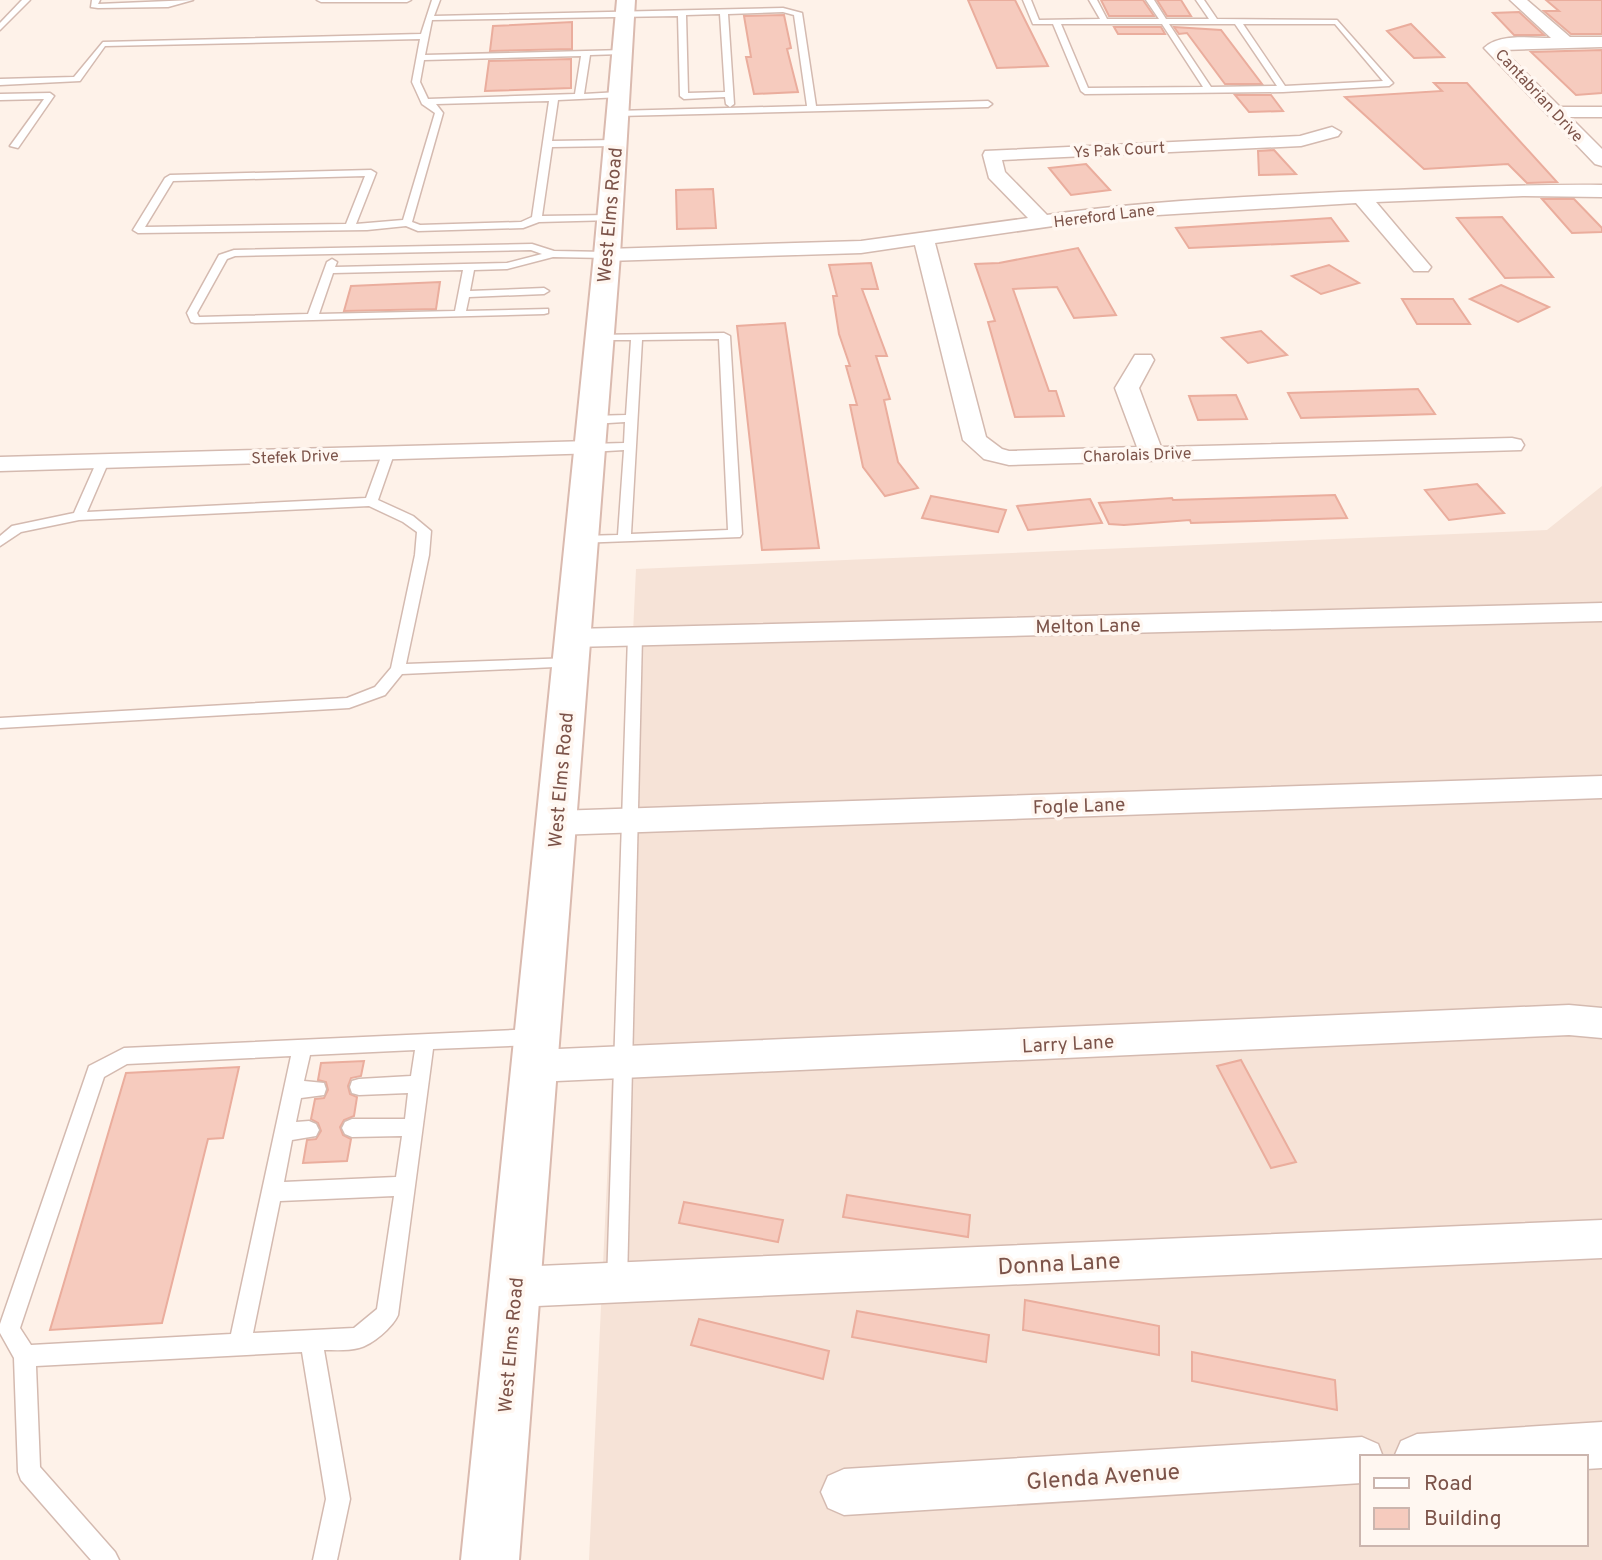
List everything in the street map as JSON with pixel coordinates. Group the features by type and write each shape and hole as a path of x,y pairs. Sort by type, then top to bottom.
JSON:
{"main road":[{"name":"West Elms Road","path":"490,1560 607,255 617,117 617,27"}],"street":[{"path":"1518,0 1565,42"},
{"name":"Cantabrian Drive","path":"1602,42 1509,43 1492,48 1602,160"},
{"path":"1553,112 1602,112"},
{"name":"Ys Pak Court","path":"1043,222 996,174 992,155 1301,141 1332,132"},
{"name":"Hereford Lane","path":"607,255 801,251 923,240 1135,210 1523,190 1602,191"},
{"path":"1361,197 1421,267"},
{"name":"Charolais Drive","path":"923,240 975,440 981,448 1009,458 1512,446"},
{"path":"1143,360 1127,388 1152,454"},
{"name":"Stefek Drive","path":"0,464 388,454 591,434"},
{"name":"Melton Lane","path":"572,650 635,636 1602,612"},
{"name":"Fogle Lane","path":"556,822 1602,787"},
{"name":"Larry Lane","path":"536,1052 623,1062 1555,1021 1602,1023"},
{"name":"Donna Lane","path":"515,1287 1602,1239"},
{"path":"1448,1455 1602,1445"},
{"name":"Glenda Avenue","path":"844,1493 1360,1460"}],"lane":[{"path":"0,28 26,0"},
{"path":"96,0 94,5 98,6 168,5 189,0"},
{"path":"321,0 407,0"},
{"path":"407,223 439,113 435,107 425,102 416,82 424,36 436,0"},
{"path":"1027,0 1036,22 1215,21 1337,22 1389,83 1283,89 1085,92 1055,22"},
{"path":"1093,0 1105,22"},
{"path":"1150,0 1209,90"},
{"path":"1200,0 1215,21"},
{"path":"420,58 617,27 682,13 783,10 798,13 812,108"},
{"path":"724,12 730,110"},
{"path":"682,13 684,96 729,94"},
{"path":"429,18 617,27"},
{"path":"1237,22 1283,89"},
{"path":"579,97 617,27"},
{"path":"0,82 77,79 103,44 424,36"},
{"path":"0,97 50,96 15,146"},
{"path":"425,102 579,97 617,117"},
{"path":"537,219 554,98"},
{"path":"548,144 617,117 730,110 988,104"},
{"path":"350,227 371,173 170,178 138,230 350,227 407,223 418,228 430,228 523,225 537,219 610,218"},
{"path":"544,311 195,320 192,313 223,257 233,253 533,247 553,254"},
{"path":"312,317 337,250"},
{"path":"329,270 506,266 553,254 607,255"},
{"path":"460,314 469,267"},
{"path":"465,294 544,291"},
{"path":"582,540 735,534 724,336 598,337"},
{"path":"624,538 637,337"},
{"path":"591,434 632,418"},
{"path":"591,434 630,446"},
{"path":"371,502 388,454"},
{"path":"79,516 103,461"},
{"path":"0,542 17,529 79,516 371,502 408,519 424,531 422,555 398,669 380,691 349,703 0,723"},
{"path":"617,1283 635,636"},
{"path":"398,669 572,650"},
{"path":"107,1560 29,1472 25,1356 9,1329 96,1072 124,1056 425,1042 536,1052"},
{"path":"25,1356 358,1338 387,1315 425,1042"},
{"path":"240,1344 302,1048"},
{"path":"359,1087 419,1084"},
{"path":"293,1090 317,1089"},
{"path":"352,1128 413,1127"},
{"path":"284,1132 309,1130"},
{"path":"272,1192 405,1186"},
{"path":"312,1340 338,1499 325,1560"}],"shaded area":[{"path":"1602,486 1602,1560 589,1560 636,569 1547,530"}],"building":[{"path":"968,0 1015,0 1048,66 997,68"},
{"path":"1101,0 1143,0 1154,16 1109,16"},
{"path":"1157,0 1181,0 1191,16 1167,16"},
{"path":"1546,0 1602,0 1602,34 1571,34 1544,11 1559,11"},
{"path":"1519,12 1544,35 1514,35 1493,13"},
{"path":"784,15 791,48 787,49 798,92 754,94 746,57 751,57 744,16"},
{"path":"572,22 572,49 490,51 493,26"},
{"path":"1411,24 1444,57 1414,58 1387,31"},
{"path":"1114,27 1161,27 1165,34 1118,34"},
{"path":"1174,27 1221,30 1262,84 1225,84 1187,33 1179,34"},
{"path":"1602,50 1602,93 1576,95 1531,52"},
{"path":"571,59 571,88 485,91 489,61"},
{"path":"1434,83 1467,83 1557,182 1527,183 1508,164 1424,169 1345,97 1442,91"},
{"path":"1235,95 1271,95 1283,111 1249,112"},
{"path":"1274,150 1296,174 1259,175 1258,151"},
{"path":"1086,164 1110,190 1071,195 1049,168"},
{"path":"713,189 716,228 677,229 676,190"},
{"path":"1542,199 1574,199 1602,228 1602,232 1572,233"},
{"path":"1502,217 1553,277 1505,278 1457,218"},
{"path":"1331,218 1348,241 1189,248 1176,228"},
{"path":"1078,248 1116,315 1074,318 1057,287 1013,289 1049,391 1056,391 1064,416 1015,417 988,322 995,321 975,264 999,263"},
{"path":"871,263 878,289 862,289 887,356 876,356 890,399 884,400 898,462 918,488 885,496 863,467 850,405 857,405 846,366 850,366 839,334 833,296 837,296 829,265"},
{"path":"1329,265 1359,283 1321,294 1292,276"},
{"path":"440,282 436,309 344,311 351,286"},
{"path":"1501,285 1549,307 1518,322 1470,299"},
{"path":"1402,299 1453,299 1470,324 1417,324"},
{"path":"785,323 819,548 762,550 737,326"},
{"path":"1261,331 1287,355 1248,363 1222,338"},
{"path":"1418,389 1435,414 1301,418 1288,393"},
{"path":"1236,395 1247,419 1198,420 1189,396"},
{"path":"1477,484 1504,513 1449,520 1425,490"},
{"path":"1335,495 1347,518 1191,523 1190,520 1124,525 1109,524 1099,503 1172,498"},
{"path":"931,496 1006,510 998,532 922,518"},
{"path":"1090,499 1102,523 1028,530 1017,506"},
{"path":"1241,1060 1296,1162 1271,1168 1217,1066"},
{"path":"364,1061 361,1076 351,1078 348,1086 350,1094 357,1097 354,1116 344,1120 340,1127 343,1135 351,1139 347,1161 303,1163 307,1140 316,1139 321,1131 318,1123 311,1119 315,1099 324,1098 328,1090 326,1082 318,1080 321,1063"},
{"path":"239,1067 223,1138 208,1139 162,1323 50,1330 126,1073"},
{"path":"847,1195 970,1215 968,1237 843,1217"},
{"path":"684,1202 783,1220 778,1242 679,1223"},
{"path":"1025,1300 1159,1326 1159,1355 1023,1330"},
{"path":"857,1311 989,1335 986,1362 852,1337"},
{"path":"699,1319 829,1351 823,1379 691,1345"},
{"path":"1192,1352 1335,1380 1337,1410 1192,1381"}]}
